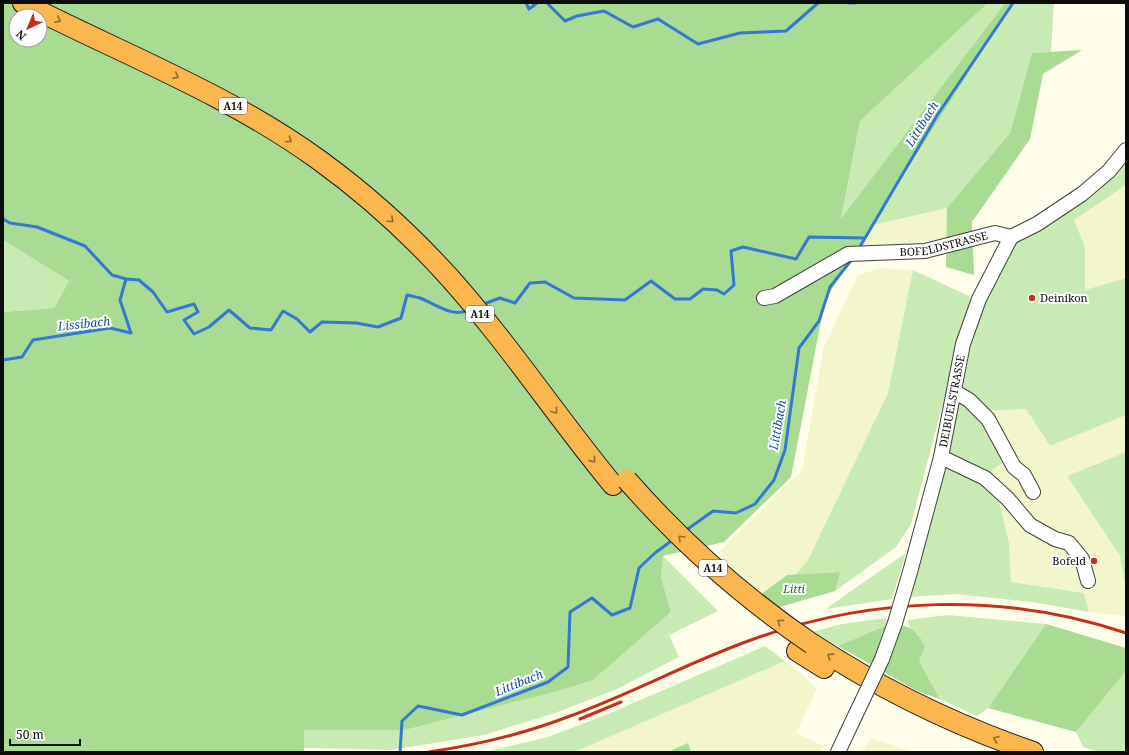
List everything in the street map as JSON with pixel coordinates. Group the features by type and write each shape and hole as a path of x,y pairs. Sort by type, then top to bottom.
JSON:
{"highway":[{"name":"A14","path":"23,3 178,77 257,119 299,146 340,176 380,209 426,243"},
{"name":"A14","path":"54,3 204,74 277,116 319,144 358,173 397,206 426,243 450,278 543,385 620,483 651,528 687,562 751,617 804,648 921,706 969,728 1033,752"},
{"name":"A14","path":"804,648 857,688 901,712 992,752"}],"street":[{"path":"1011,237 1037,224 1082,194 1109,171 1126,150"},
{"name":"BOFELDSTRASSE","path":"764,298 775,296 848,254 864,252 925,251 995,233 1011,237"},
{"name":"DEIBUELSTRASSE","path":"838,752 882,658 895,623 941,457 955,392 963,344 979,299 1011,237"},
{"path":"955,392 969,400 988,419 1014,467 1024,475 1033,492"},
{"path":"941,457 985,478 1008,499 1030,524 1055,539 1069,543 1082,559 1088,581"}],"green space":[{"path":"3,3 988,3 860,121 841,219 1005,3 1013,3 825,300 791,477 724,542 663,556 661,577 671,612 593,680 562,690 405,730 304,730 304,752 3,752 3,312 54,308 69,281 3,240"},
{"path":"988,3 1005,3 841,220 860,121"},
{"path":"1013,3 1054,3 1051,52 1032,53 1010,133 947,208 873,225"},
{"path":"1082,50 1043,74 1030,139 972,222 974,275 946,267 947,208 1010,133 1032,53"},
{"path":"1126,160 1126,185 1074,220 1085,247 1085,290 1126,278 1126,415 1050,446 1026,409 987,411 963,387 980,301 1004,258 1018,240"},
{"path":"1126,185 1126,278 1085,290 1085,247 1074,220"},
{"path":"947,208 947,239 857,249 873,225"},
{"path":"3,240 69,281 54,308 3,312"},
{"path":"879,268 913,270 888,393 808,560 795,575 787,575 760,595 718,553 802,470 824,347 857,276"},
{"path":"913,270 971,297 911,524 896,547 835,591 839,572 795,575 808,560 888,393"},
{"name":"Bofeld","path":"963,387 987,411 1026,409 1050,446 1126,415 1126,452 1067,476 1120,556 1126,589 1126,616 1089,612 1084,593 1011,582 1009,543 992,470 1006,461 960,400"},
{"path":"960,400 983,417 1006,461 992,470 1009,543 1011,582 1084,593 1089,612 1032,602 955,594 911,597"},
{"path":"1126,452 1126,589 1120,556 1067,476"},
{"path":"906,553 892,599 826,609 851,591"},
{"path":"663,556 718,611 669,635 679,657 615,690 555,713 484,735 391,750 304,748 304,730 405,730 562,690 593,680 671,612 661,577"},
{"name":"Litti","path":"840,572 835,591 776,608 760,595 787,575"},
{"path":"948,615 1046,624 988,708 977,716 940,699 919,661 919,635 909,626 908,620"},
{"path":"886,618 887,625 838,646 811,632 842,624"},
{"path":"1046,624 1126,648 1126,671 1076,732 988,708"},
{"path":"887,625 910,628 917,634 925,646 919,661 940,699 917,691 838,646"},
{"path":"765,646 785,661 579,750 570,752 485,752 548,737 608,714"},
{"path":"785,661 800,672 817,689 796,733 824,746 820,752 691,752 688,743 667,752 570,752 579,750"},
{"path":"1126,671 1126,752 1099,752 1083,747 1076,732"},
{"path":"871,738 912,752 861,752"},
{"path":"688,743 691,752 668,752"}],"waterway":[{"path":"526,3 529,9 537,3"},
{"path":"547,3 565,21 577,16 604,11 633,27 658,19 698,44 740,33 786,31 818,3"},
{"path":"849,3 855,3"},
{"name":"Littibach","path":"858,250 938,114 1013,3"},
{"path":"3,219 10,223 37,227 85,246 112,275 126,279"},
{"name":"Lissibach","path":"481,305 500,298 515,303 530,283 545,282 574,298 625,300 651,281 675,299 690,299 703,289 717,290 724,294 734,285 731,251 743,247 796,259 809,237 865,238"},
{"name":"Littibach","path":"685,531 713,511 736,513 755,504 774,480 785,450 799,348 819,321 830,287 853,258"},
{"name":"Lissibach","path":"3,360 22,357 33,340 110,328 131,333 120,300 126,279 139,280 153,292 167,312 194,304 198,312 184,320 194,334 209,327 229,310 250,328 271,330 283,311 297,319 310,332 322,322 356,323 378,327 401,318 407,295 420,298 450,311 462,312 469,310"},
{"name":"Littibach","path":"400,752 402,721 418,706 462,715 548,682 568,667 570,612 592,598 612,615 630,608 639,568 655,553 674,539"}],"railway":[{"path":"429,752 483,742 535,728 593,707 705,658 751,640 797,625 843,615 890,608 938,605 985,606 1033,611 1080,620 1126,633"},
{"path":"580,719 621,702"}],"place":[{"name":"Deinikon","path":"1032,298"},
{"name":"Bofeld","path":"1094,561"}]}
